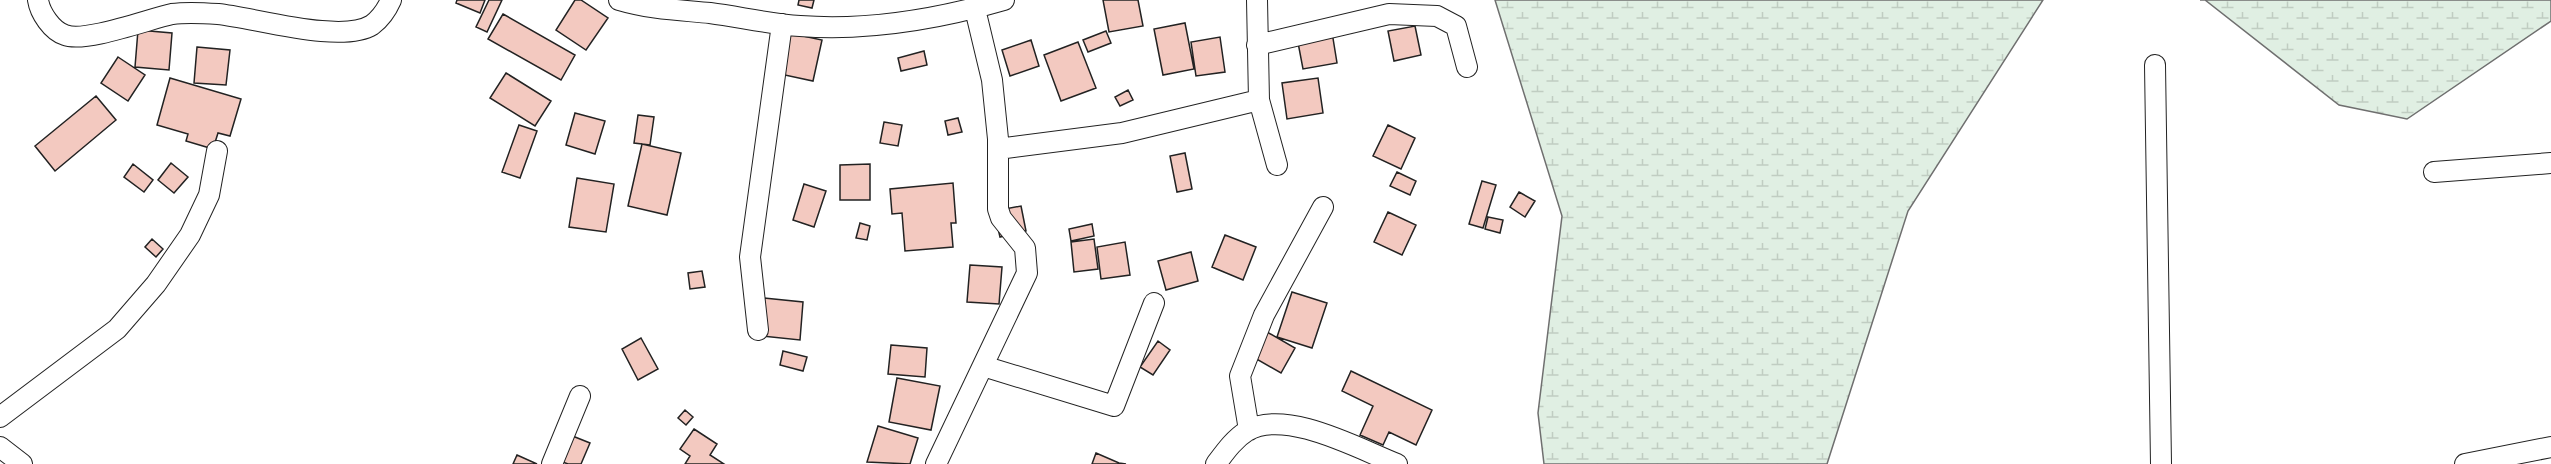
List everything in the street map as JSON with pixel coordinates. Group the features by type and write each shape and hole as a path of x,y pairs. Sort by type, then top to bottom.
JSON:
{"street":[{"path":"38,0 39,8 51,25 65,36 86,36 175,14 218,14 321,31 352,33 372,25 392,0"},
{"path":"619,0 669,11 709,13 800,26 858,26 948,15 1004,0"},
{"path":"1257,0 1259,100 1277,165"},
{"path":"936,464 1027,273 1025,248 1001,218 998,209 998,149 992,80 975,9"},
{"path":"1257,45 1389,14 1437,15 1456,26 1467,67"},
{"path":"758,330 750,257 782,24"},
{"path":"2155,65 2160,464"},
{"path":"998,149 1122,133 1259,100"},
{"path":"0,417 117,329 156,284 190,235 210,195 217,151"},
{"path":"2434,172 2551,163"},
{"path":"1249,430 1240,376 1264,315 1323,207"},
{"path":"983,366 1114,406 1154,303"},
{"path":"552,464 580,396"},
{"path":"1216,464 1234,441 1249,430 1281,423 1311,429 1396,464"},
{"path":"0,447 22,464"},
{"path":"2465,464 2551,447"}],"green space":[{"path":"1495,0 2043,0 1908,211 1827,464 1544,464 1538,413 1562,216"},
{"path":"2205,0 2551,0 2551,21 2407,119 2339,105"}],"building":[{"path":"457,0 485,0 480,13 456,3"},
{"path":"489,0 502,0 487,32 476,27"},
{"path":"575,0 581,0 608,18 586,50 556,30"},
{"path":"799,0 814,0 812,8 798,5"},
{"path":"1103,0 1138,0 1143,26 1109,32"},
{"path":"503,14 575,55 561,80 488,39"},
{"path":"1185,23 1194,69 1163,75 1154,29"},
{"path":"1331,26 1337,63 1303,69 1296,32"},
{"path":"1415,26 1421,55 1394,61 1388,31"},
{"path":"138,30 172,33 169,70 135,67"},
{"path":"1106,31 1111,43 1088,52 1083,40"},
{"path":"789,33 822,40 813,81 780,74"},
{"path":"1220,37 1225,72 1196,76 1191,42"},
{"path":"1031,40 1039,66 1010,76 1002,50"},
{"path":"1078,42 1096,88 1061,101 1044,55"},
{"path":"197,47 230,50 226,85 194,83"},
{"path":"924,51 927,65 901,71 898,58"},
{"path":"118,57 145,75 128,101 101,83"},
{"path":"506,73 551,101 535,126 490,98"},
{"path":"170,78 241,99 230,136 218,133 213,149 186,141 188,134 157,125"},
{"path":"1318,78 1323,113 1287,119 1282,83"},
{"path":"1128,90 1133,100 1120,106 1115,97"},
{"path":"96,96 116,120 55,171 35,146"},
{"path":"575,113 605,121 595,154 566,145"},
{"path":"638,115 654,117 650,145 634,143"},
{"path":"958,118 962,132 948,135 945,121"},
{"path":"884,122 902,125 898,146 880,143"},
{"path":"519,125 537,131 520,178 502,172"},
{"path":"1388,125 1415,138 1401,169 1373,156"},
{"path":"642,144 681,153 667,215 628,206"},
{"path":"1185,153 1192,189 1177,192 1170,156"},
{"path":"171,163 188,177 174,193 158,180"},
{"path":"133,164 153,180 144,192 124,177"},
{"path":"870,164 870,200 840,200 840,165"},
{"path":"1397,172 1416,181 1410,195 1390,186"},
{"path":"577,178 614,184 606,232 569,227"},
{"path":"1482,181 1496,185 1483,228 1469,224"},
{"path":"953,183 956,223 951,223 953,247 905,251 902,213 892,214 890,189"},
{"path":"804,184 826,191 814,227 793,220"},
{"path":"1519,192 1535,201 1525,217 1510,207"},
{"path":"1021,206 1026,231 1000,237 994,211"},
{"path":"1388,212 1416,225 1402,255 1374,242"},
{"path":"1488,217 1503,220 1500,233 1485,229"},
{"path":"860,223 870,226 867,240 856,238"},
{"path":"1092,224 1094,236 1071,241 1069,229"},
{"path":"1225,235 1256,247 1243,280 1212,267"},
{"path":"152,239 163,249 156,257 145,247"},
{"path":"1094,239 1098,269 1074,272 1071,242"},
{"path":"1125,242 1130,275 1101,279 1097,247"},
{"path":"1191,252 1198,281 1166,290 1158,261"},
{"path":"970,265 1002,267 999,304 967,302"},
{"path":"702,271 705,287 690,289 688,273"},
{"path":"1292,292 1327,303 1312,348 1277,337"},
{"path":"764,298 803,302 800,340 761,336"},
{"path":"1260,328 1295,348 1281,373 1246,353"},
{"path":"641,338 658,369 638,380 622,349"},
{"path":"1158,341 1170,350 1153,375 1140,367"},
{"path":"891,345 927,348 925,377 888,374"},
{"path":"783,351 807,357 803,371 780,365"},
{"path":"1351,371 1432,410 1416,445 1389,432 1383,445 1360,435 1373,406 1342,391"},
{"path":"897,378 940,386 931,430 889,422"},
{"path":"685,410 693,417 686,425 678,418"},
{"path":"878,426 918,438 910,464 867,462"},
{"path":"694,429 717,444 710,455 724,464 685,464 690,456 680,449"},
{"path":"570,435 590,443 581,464 568,464 560,461"},
{"path":"1096,453 1119,463 1126,464 1092,464"},
{"path":"517,455 537,464 513,464"}]}
